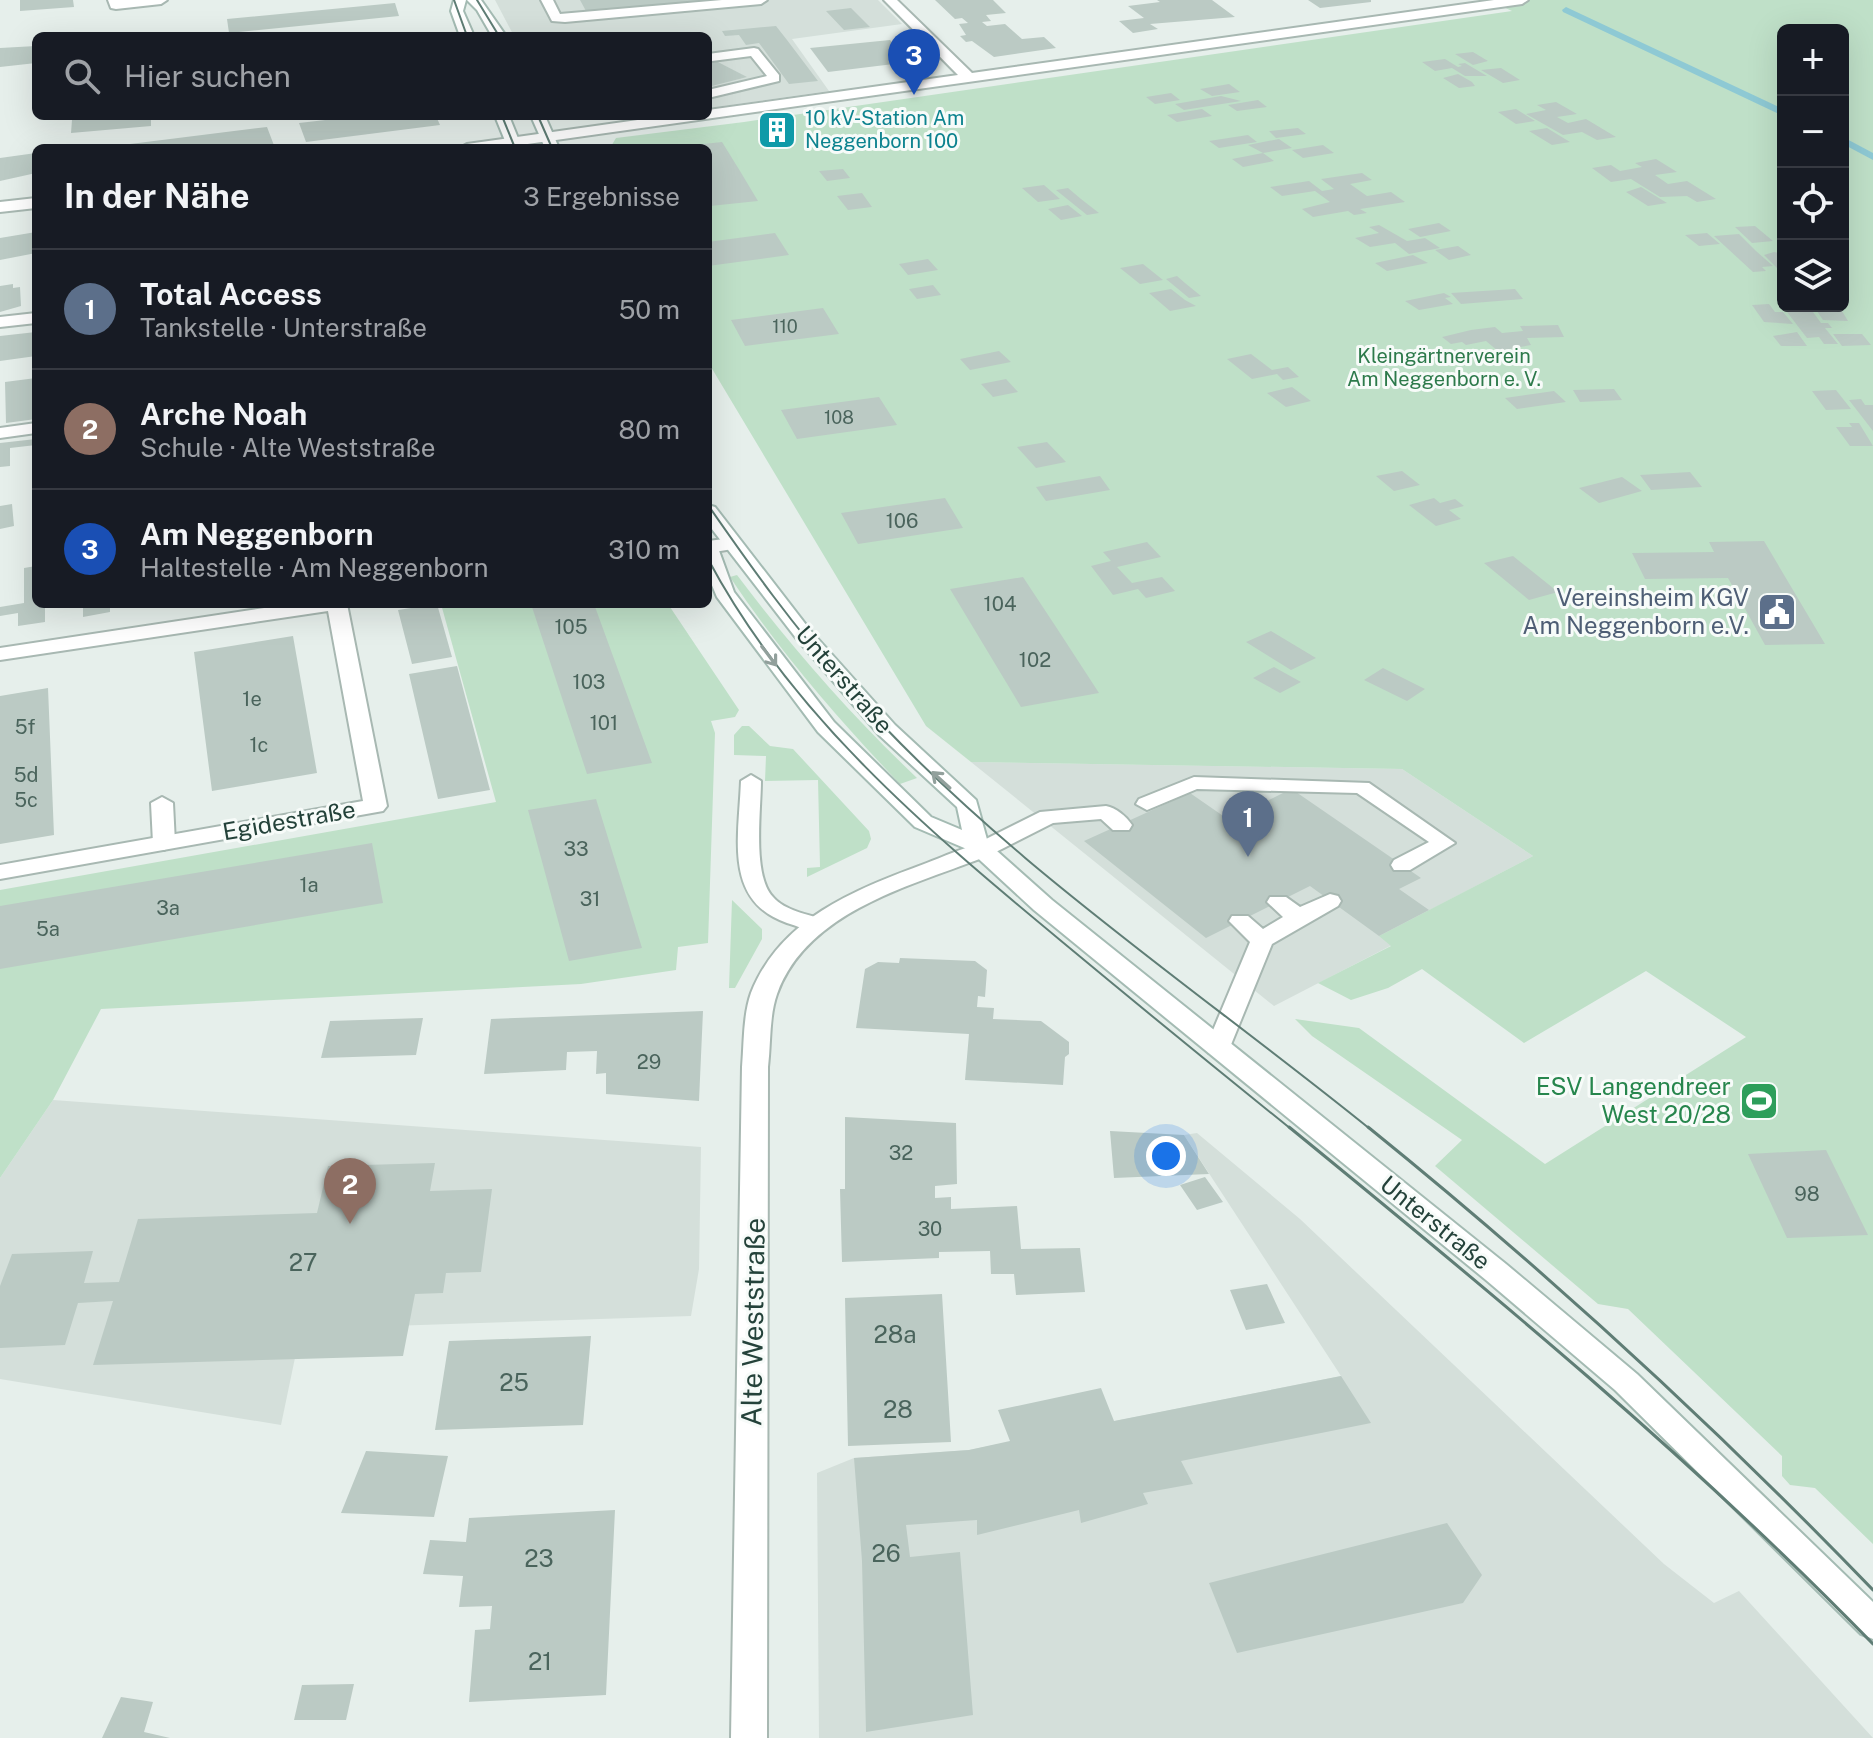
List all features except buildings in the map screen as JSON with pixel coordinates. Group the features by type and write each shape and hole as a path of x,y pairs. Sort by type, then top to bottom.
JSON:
{"street":[{"path":"115,3 161,0"},
{"path":"460,0 457,11 465,32"},
{"path":"473,0 482,8 497,32"},
{"path":"890,0 969,78"},
{"path":"712,113 1522,0"},
{"path":"504,120 514,144"},
{"path":"540,120 550,142"},
{"path":"526,144 674,120"},
{"path":"0,207 32,203"},
{"path":"0,322 32,318"},
{"name":"Unterstraße","path":"712,516 803,634 887,730 968,805 979,848"},
{"path":"712,547 732,544"},
{"name":"Unterstraße","path":"712,559 724,593 826,727 923,822 979,848 1043,905 1496,1272 1626,1382 1873,1624"},
{"name":"Egidestraße","path":"0,654 308,608"},
{"name":"Egidestraße","path":"0,872 375,806 336,608"},
{"name":"Alte Weststraße","path":"749,1738 755,1067 764,994 786,955 816,925 877,892 979,848"}],"lane":[{"path":"547,0 556,18 761,0"},
{"path":"712,57 754,52 775,78 712,93"},
{"path":"729,89 747,109"},
{"path":"0,433 32,429"},
{"path":"751,781 751,870 761,900 778,911 816,925"},
{"path":"979,848 1048,817 1114,818 1150,807 1194,783 1362,787 1444,843 1402,865"},
{"path":"162,803 164,843"},
{"path":"1218,1047 1262,940 1330,901"},
{"path":"1278,902 1298,917"},
{"path":"1240,921 1262,940"}],"shaded area":[{"path":"495,0 878,0 902,24 792,39 829,91 712,107 712,32 512,32"},
{"path":"971,762 1402,769 1533,856 1380,936 1392,945 1274,1006"},
{"path":"53,1100 701,1147 699,1269 691,1316 301,1329 281,1425 0,1379 0,1178"},
{"path":"1197,1133 1300,1219 1664,1564 1714,1603 1739,1591 1873,1738 819,1738 817,1473 854,1458 969,1450 1341,1376 1184,1135"}],"green space":[{"name":"Kleingärtnerverein Am Neggenborn e. V.","path":"1488,0 1873,0 1873,1544 1815,1488 1790,1485 1782,1476 1782,1456 1628,1309 1598,1304 1435,1166 1462,1140 1312,1036 1295,1019 1359,1028 1545,1164 1746,1037 1646,971 1524,1043 1422,969 1388,988 1351,1000 1318,983 1391,946 1379,936 1533,856 1402,769 971,762 926,726 712,369 712,144 612,144 616,138 1512,11"},
{"path":"737,575 823,680 917,778 900,784 854,735 769,632 730,577"},
{"path":"442,608 671,608 739,710 735,717 711,721 715,733 708,943 678,947 676,970 581,984 101,1009 53,1100 0,1178 0,890 496,802"},
{"path":"742,726 749,726 770,746 793,749 869,831 871,839 867,848 807,877 807,868 820,867 818,780 765,781 766,756 734,755 734,735"},
{"path":"732,900 762,929 762,939 735,988 729,988"}],"waterway":[{"path":"1566,10 1777,110"},
{"path":"1849,143 1873,157"}],"tram line":[{"path":"454,0 466,32"},
{"path":"477,0 497,32"},
{"path":"504,120 513,144"},
{"path":"540,120 550,144"},
{"path":"712,511 773,596 844,683 903,746 965,805 1097,917 1370,1129"},
{"path":"712,566 741,616 779,669 821,719 912,812 1010,898 1291,1129"},
{"path":"1289,1127 1515,1314 1662,1442 1873,1644"},
{"path":"1368,1127 1500,1237 1628,1351 1752,1468 1873,1590"}],"place":[{"name":"Am Neggenborn","path":"914,95"},
{"name":"10 kV-Station Am Neggenborn 100","path":"777,130"},
{"name":"Vereinsheim KGV Am Neggenborn e.V.","path":"1777,612"},
{"name":"Total Access","path":"1248,857"},
{"name":"ESV Langendreer West 20/28","path":"1759,1101"},
{"name":"Arche Noah","path":"350,1224"}]}
